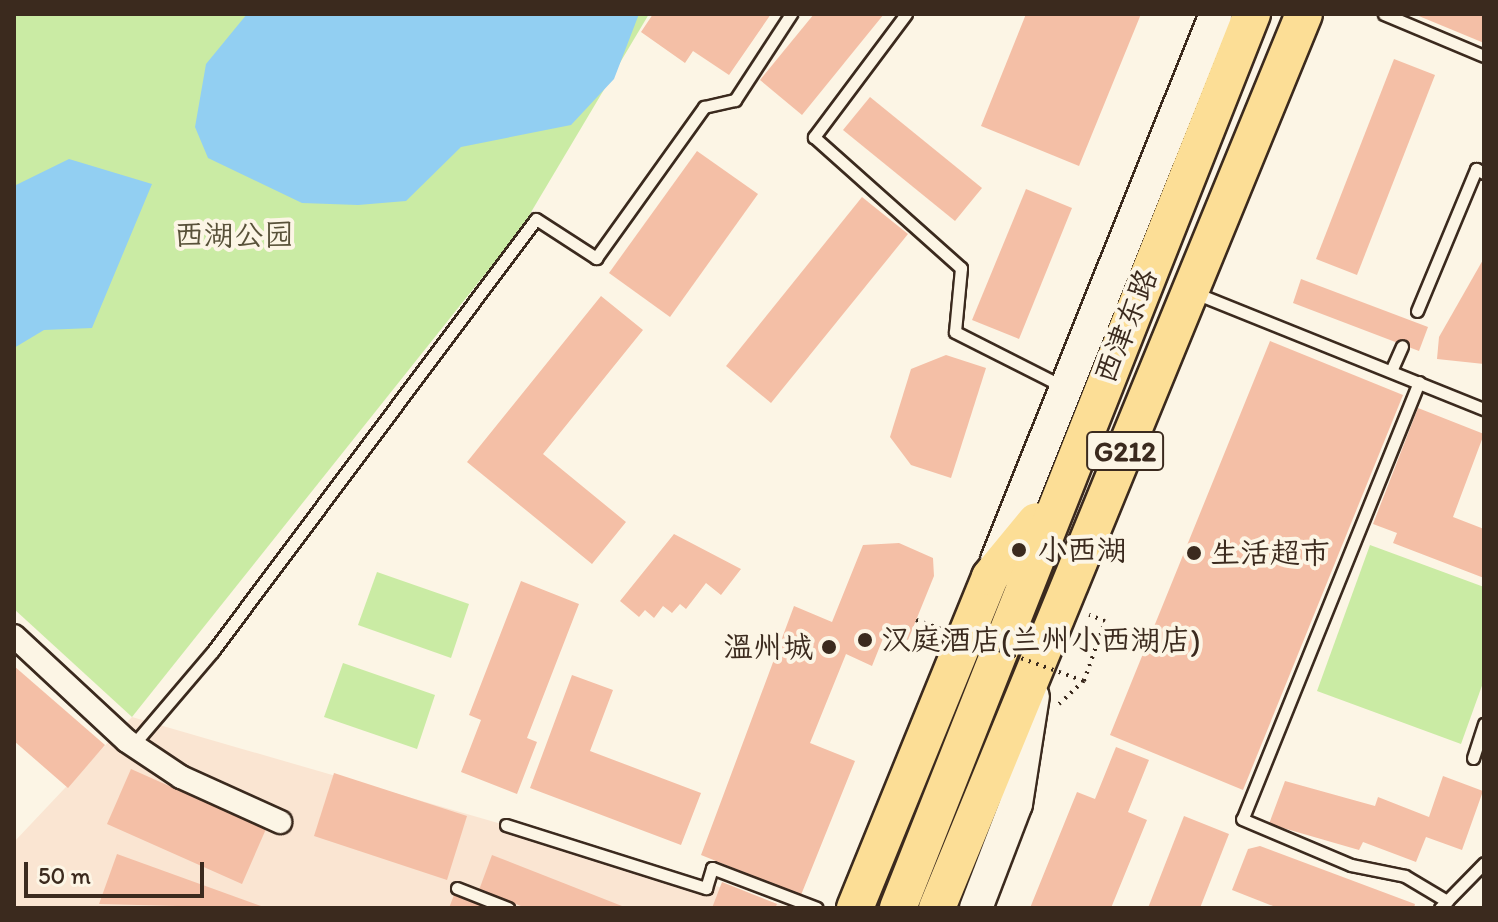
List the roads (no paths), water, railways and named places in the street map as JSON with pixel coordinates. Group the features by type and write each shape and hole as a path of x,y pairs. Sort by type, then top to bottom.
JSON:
{"main road":[{"name":"西津东路","path":"898,908 1060,492 1252,14"},
{"name":"西津东路","path":"940,901 1304,14"},
{"path":"855,908 990,577 1060,492"}],"street":[{"name":"西津东路","path":"990,577 1216,14"},
{"path":"14,636 133,745 181,777 280,822"},
{"name":"西津东路","path":"976,908 1016,804 1038,665"}],"lane":[{"path":"133,745 213,651 536,219 596,258 704,107 735,100 791,14"},
{"path":"906,14 814,137 961,268 955,332 1066,388"},
{"path":"1384,14 1484,56"},
{"path":"1417,311 1476,169 1484,173"},
{"path":"1191,291 1484,409"},
{"path":"1391,371 1402,346"},
{"path":"1419,382 1242,819 1351,865 1405,876 1444,905 1484,863"},
{"path":"1473,758 1484,724"},
{"path":"506,825 706,888 712,868 817,908"},
{"path":"457,888 508,908"}],"water":[{"path":"247,14 639,14 614,79 571,125 461,147 406,201 358,205 302,203 208,158 195,127 206,64"},
{"path":"69,159 152,184 92,328 44,330 14,348 14,186"}],"place":[{"name":"小西湖","path":"1019,550"},
{"name":"生活超市","path":"1194,553"},
{"name":"汉庭酒店(兰州小西湖店)","path":"865,640"},
{"name":"温州城","path":"829,647"}],"park label":[{"name":"西湖公园","path":"234,235"}]}
